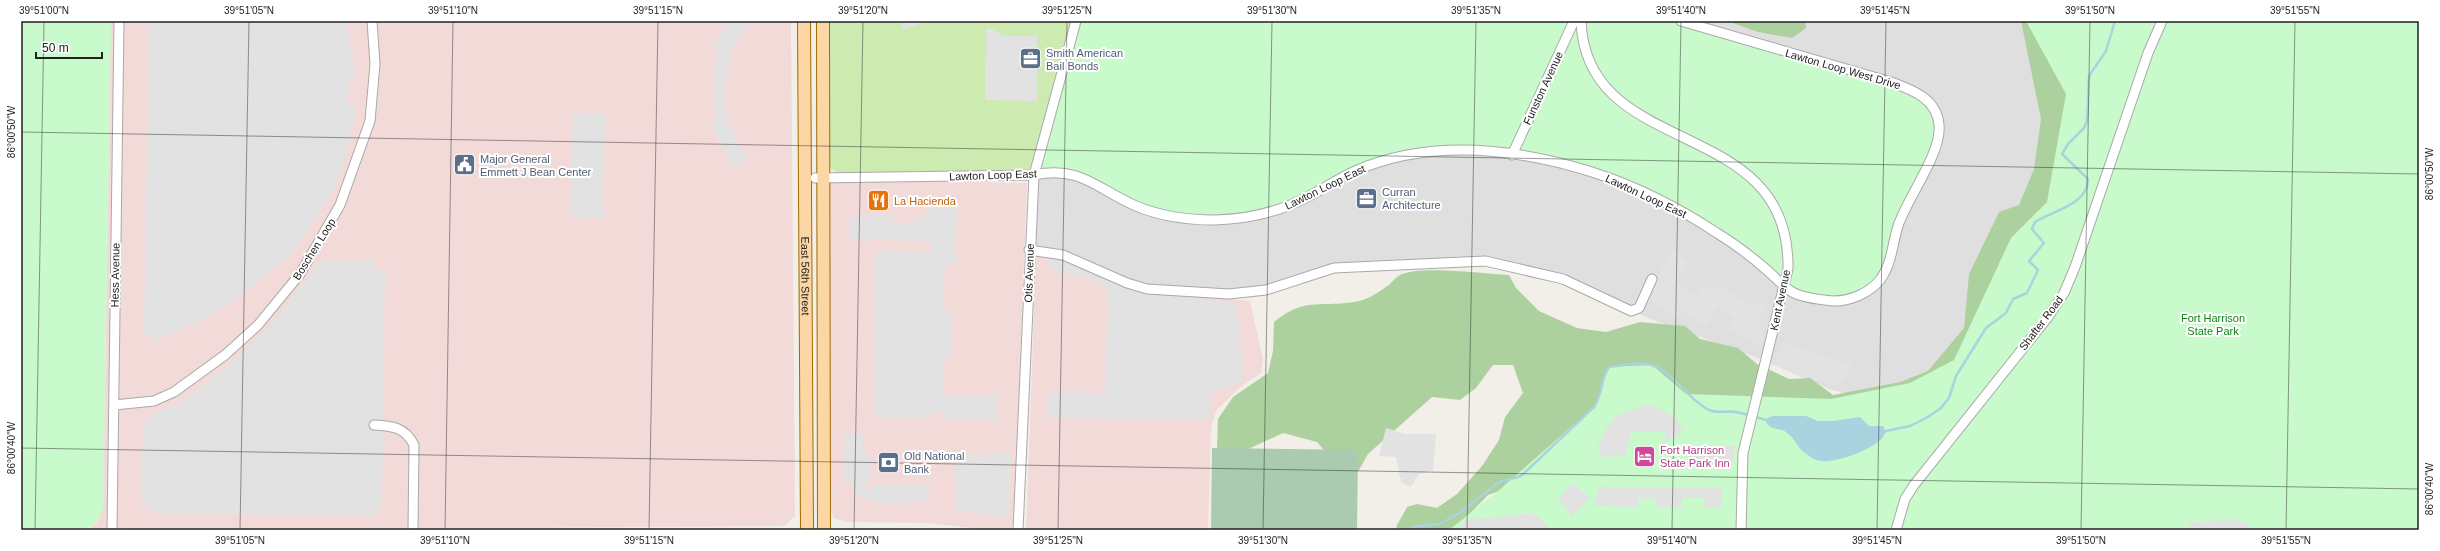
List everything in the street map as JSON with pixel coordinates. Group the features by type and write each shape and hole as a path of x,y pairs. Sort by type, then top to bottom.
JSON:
{"main road":[{"name":"East 56th Street","path":"804,21 807,530"},
{"name":"East 56th Street","path":"823,21 820,178 824,530"}],"street":[{"name":"Hess Avenue","path":"112,530 119,21"},
{"name":"Boschen Loop","path":"114,405 154,400 174,392 225,354 258,325 300,274 340,205 370,121 375,64 372,21"},
{"name":"Otis Avenue","path":"1018,530 1029,250 1034,175 1076,21"},
{"name":"Funston Avenue","path":"1512,155 1574,21"},
{"name":"Kent Avenue","path":"1581,21 1589,58 1606,86 1620,102 1647,120 1731,162 1751,176 1767,195 1782,225 1787,245 1788,268 1785,286 1745,443 1742,462 1741,530"},
{"name":"Lawton Loop West Drive","path":"1681,21 1699,24 1900,85 1925,98 1938,117 1939,138 1936,147 1909,198 1898,225 1890,261 1879,281 1860,295 1837,301 1800,295 1785,286"},
{"name":"Shafter Road","path":"1896,530 1905,499 1914,485 2048,317 2064,293 2075,267 2148,53 2162,21"},
{"name":"Lawton Loop East","path":"820,178 1034,175 1052,172 1070,173 1145,209 1176,217 1220,220 1253,216 1288,206 1352,172 1403,155 1453,149 1512,155 1570,166 1635,188 1720,235 1754,259 1785,286"},
{"path":"1029,250 1063,255 1142,288 1193,293 1236,294 1256,292 1334,268 1485,261 1563,279 1631,311 1639,308 1652,279"},
{"path":"374,425 400,428 407,434 414,445 413,530"}],"shaded area":[{"path":"111,21 791,21 795,516 784,526 238,530 90,528 97,522 103,507"},
{"path":"149,21 346,21 354,60 355,82 348,83 347,104 355,103 354,120 345,159 333,189 305,235 283,261 234,302 190,326 152,341 151,333 144,334"},
{"path":"728,21 750,21 733,48 725,77 724,97 729,122 738,143 749,158 736,169 721,147 711,123 718,118 713,107 714,67 720,55 713,51"},
{"path":"903,21 929,21 901,30"},
{"path":"1681,21 2026,21 2066,94 1954,360 1910,383 1851,395 1832,390 1755,357 1648,318 1563,279 1485,261 1334,268 1271,289 1164,291 1029,250 1034,175"},
{"path":"986,29 994,29 1003,36 1037,36 1037,101 985,100"},
{"path":"573,114 605,114 603,218 570,217"},
{"path":"918,181 1027,183 1014,523 1010,530 987,530 928,523 847,522 834,518 830,509 829,182"},
{"path":"933,201 957,202 955,264 945,264 943,310 952,311 951,359 944,359 943,395 997,396 997,420 945,419 945,411 932,412 932,418 873,418 875,251 925,253 933,248 931,241 848,239 851,215 893,215 893,225 917,220 931,210"},
{"path":"1672,250 1689,262 1676,281 1689,291 1696,295 1702,287 1725,288 1752,307 1755,302 1767,308 1758,319 1764,339 1760,348 1756,343 1728,329 1735,318 1718,307 1706,325 1682,312 1675,318 1650,300 1654,291 1652,288"},
{"path":"1051,253 1149,291 1250,301 1263,360 1261,373 1239,388 1216,411 1211,428 1208,530 1026,530 1036,254"},
{"path":"1054,256 1121,286 1141,292 1237,303 1244,380 1211,394 1209,420 1047,418 1048,392 1105,393 1108,289 1088,278 1055,271 1046,259"},
{"path":"322,260 374,260 374,267 377,270 385,270 382,508 375,507 375,516 151,513 151,505 141,505 143,421 151,421 149,414 176,405 231,364 273,322"},
{"path":"1782,342 1852,364 1846,378 1834,386 1774,365"},
{"path":"1644,405 1659,408 1676,419 1683,431 1665,443 1665,432 1631,432 1626,456 1602,457 1598,446 1608,426 1616,416"},
{"path":"1386,428 1405,434 1436,434 1433,470 1419,474 1411,487 1401,482 1396,457 1379,456"},
{"path":"845,433 863,433 863,454 871,454 869,482 863,484 871,492 871,485 929,485 929,502 876,503 856,496 851,484 843,484"},
{"path":"1687,445 1736,446 1733,461 1687,461"},
{"path":"1011,454 1009,512 1002,518 956,509 956,455"},
{"path":"1573,483 1590,498 1572,516 1558,499"},
{"path":"1598,487 1722,488 1722,507 1704,508 1705,498 1682,498 1682,507 1655,507 1655,498 1638,499 1638,507 1595,506"},
{"path":"1534,513 1550,528 1549,530 1458,530 1466,520"},
{"path":"2234,520 2247,523 2253,530 2189,530 2189,522"}],"green space":[{"path":"21,21 111,21 103,507 96,522 90,527 81,530 21,530"},
{"path":"826,21 1072,21 1033,164 1029,170 837,173 830,168"},
{"path":"1076,21 1681,21 1881,79 1930,104 1939,138 1915,187 1887,270 1854,298 1800,295 1753,259 1629,185 1512,155 1416,153 1245,218 1164,214 1081,177 1034,175"},
{"path":"1727,21 1805,21 1806,28 1792,38 1758,32"},
{"path":"2021,21 2137,21 1977,385 1522,483 1488,495 1454,530 1401,530 1396,527 1407,507 1417,504 1437,508 1457,494 1482,466 1499,440 1505,417 1523,393 1513,365 1493,365 1476,388 1460,400 1432,397 1368,454 1355,477 1332,460 1317,442 1283,433 1244,451 1217,448 1218,419 1233,397 1268,373 1273,351 1274,322 1296,308 1315,304 1346,303 1363,300 1389,285 1400,275 1410,272 1437,270 1509,275 1516,288 1539,311 1577,328 1606,332 1640,322 1685,326 1700,339 1738,348 1757,364 1789,379 1810,378 1833,395 1900,382 1928,371 1964,328 1969,274 1999,212 2019,205 2034,169 2041,119"},
{"name":"Fort Harrison State Park","path":"2026,21 2419,21 2419,530 1449,530 1497,492 1594,407 1609,367 1652,365 1686,394 1831,399 1910,383 1954,360 2011,238 2047,202 2066,94"},
{"path":"1212,448 1358,450 1357,530 1211,530"}],"water":[{"path":"1773,416 1806,416 1818,421 1833,421 1860,417 1869,426 1883,426 1886,431 1877,443 1858,453 1829,461 1820,461 1805,453 1787,433 1770,427 1766,422 1767,418"}],"waterway":[{"path":"1886,431 1910,426 1928,417 1941,408 1949,398 1956,376 1986,328 2006,313 2013,299 2027,293 2038,270 2029,261 2044,243 2032,229 2035,222 2069,206 2076,201 2087,188 2088,179 2062,154 2068,144 2084,128 2087,121 2089,76 2106,51 2115,21"},
{"path":"1412,527 1440,524 1462,511 1499,482 1521,476 1594,407 1599,396 1604,376 1609,367 1637,363 1655,366 1671,377 1693,399 1709,410 1716,412 1736,412 1766,420"}],"place":[{"name":"Smith American Bail Bonds","path":"1030,59"},
{"name":"Major General Emmett J Bean Center","path":"465,165"},
{"name":"Curran Architecture","path":"1367,198"},
{"name":"La Hacienda","path":"879,201"},
{"name":"Fort Harrison State Park Inn","path":"1644,456"},
{"name":"Old National Bank","path":"888,462"}]}
